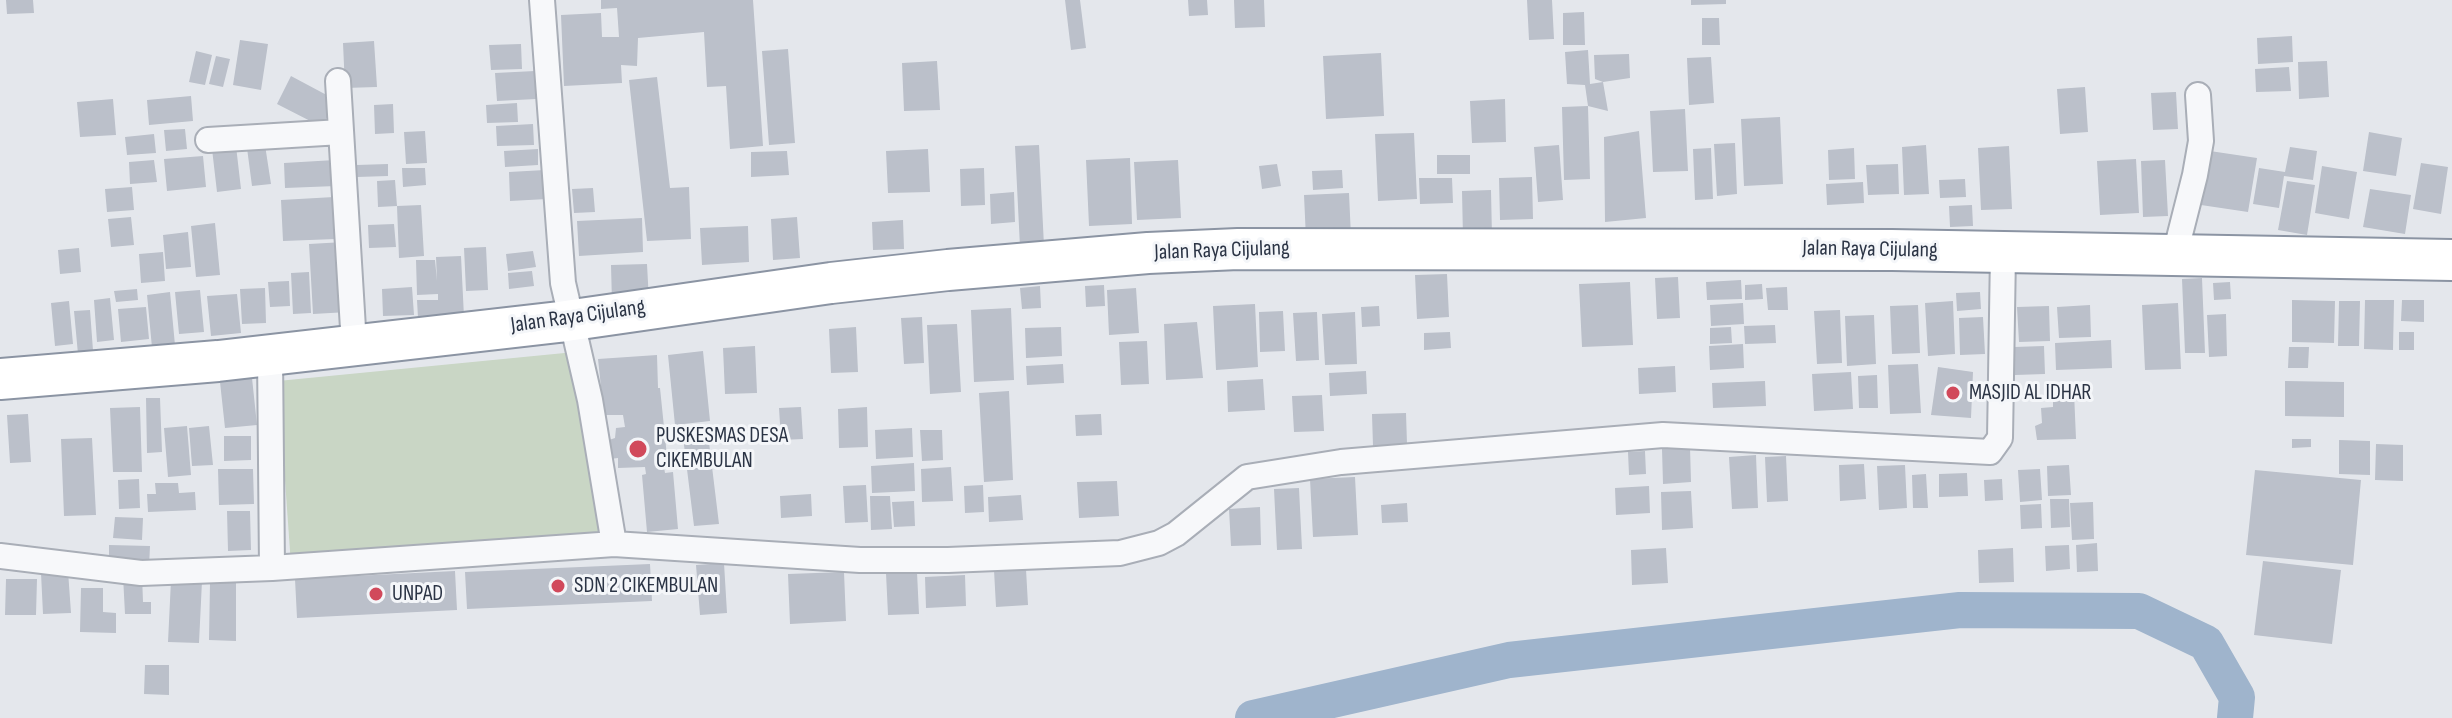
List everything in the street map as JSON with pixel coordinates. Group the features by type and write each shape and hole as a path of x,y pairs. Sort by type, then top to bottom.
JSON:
{"highway":[{"name":"Jalan Raya Cijulang","path":"0,379 108,372 270,355 571,320 831,283 948,270 1178,252 1530,248 2452,260"}],"street":[{"path":"542,0 563,283 590,400 614,544"},
{"path":"338,81 354,345"},
{"path":"2175,254 2201,141 2198,95"},
{"path":"208,140 341,132"},
{"path":"0,556 141,573 272,568 614,544 860,560 1120,553 1139,550 1176,534 1247,477 1341,462 1663,435 1990,452 2000,438 2003,253"},
{"path":"270,355 272,568"}],"green space":[{"path":"585,351 603,542 291,565 278,381"}],"building":[{"path":"6,0 33,0 34,13 7,14"},
{"path":"601,0 753,0 763,146 730,149 726,86 707,87 704,32 638,38 637,66 621,65 622,83 564,86 561,15 601,13 602,37 619,37 617,8 601,9"},
{"path":"1065,0 1080,0 1086,48 1071,50"},
{"path":"1188,0 1207,0 1208,15 1189,16"},
{"path":"1234,0 1264,0 1265,27 1235,28"},
{"path":"1527,0 1552,0 1554,39 1529,40"},
{"path":"1691,0 1726,0 1726,4 1691,5"},
{"path":"1584,12 1585,45 1563,45 1563,13"},
{"path":"1702,18 1719,18 1720,45 1702,45"},
{"path":"2292,36 2293,62 2258,64 2257,38"},
{"path":"240,40 268,44 261,90 233,85"},
{"path":"374,41 377,87 345,88 343,43"},
{"path":"521,44 522,69 491,70 489,45"},
{"path":"788,49 795,143 769,145 762,51"},
{"path":"1588,50 1590,84 1603,82 1608,111 1588,106 1585,85 1567,84 1565,52"},
{"path":"196,51 212,55 205,85 189,82"},
{"path":"1381,53 1384,116 1326,119 1323,56"},
{"path":"1629,54 1630,78 1603,82 1595,79 1594,55"},
{"path":"216,56 230,59 223,87 209,84"},
{"path":"1711,57 1714,103 1689,105 1687,58"},
{"path":"937,61 940,110 904,111 902,63"},
{"path":"2327,61 2329,97 2299,99 2298,62"},
{"path":"2289,67 2291,91 2256,92 2255,69"},
{"path":"535,71 536,99 497,101 495,73"},
{"path":"291,76 336,100 322,127 277,104"},
{"path":"657,77 670,188 689,187 691,239 647,241 629,80"},
{"path":"2085,87 2088,132 2060,134 2057,89"},
{"path":"2176,92 2178,129 2153,130 2151,93"},
{"path":"191,96 193,121 149,125 147,100"},
{"path":"113,99 116,135 80,137 77,102"},
{"path":"1505,99 1506,142 1472,143 1470,101"},
{"path":"517,103 518,122 487,123 486,105"},
{"path":"393,104 394,133 375,134 374,105"},
{"path":"1588,106 1590,179 1564,180 1562,107"},
{"path":"1685,109 1688,171 1653,172 1650,111"},
{"path":"1780,117 1783,184 1744,186 1741,119"},
{"path":"533,124 534,145 497,146 496,126"},
{"path":"185,129 187,149 166,151 164,130"},
{"path":"425,131 427,163 406,164 404,132"},
{"path":"1639,131 1646,218 1605,222 1604,137"},
{"path":"2369,132 2402,138 2396,176 2363,171"},
{"path":"1414,133 1417,199 1378,201 1375,134"},
{"path":"154,134 156,153 127,155 125,137"},
{"path":"1735,143 1737,194 1717,196 1714,144"},
{"path":"265,145 271,184 252,186 247,148"},
{"path":"1039,145 1044,246 1020,247 1015,146"},
{"path":"1559,145 1563,200 1538,202 1534,147"},
{"path":"1926,145 1929,194 1904,195 1902,147"},
{"path":"236,146 241,189 217,192 212,149"},
{"path":"2009,146 2012,209 1981,210 1978,148"},
{"path":"2290,147 2317,151 2313,180 2284,176 2279,208 2253,204 2259,168 2285,172"},
{"path":"1711,148 1713,199 1695,200 1693,149"},
{"path":"1854,148 1855,179 1829,180 1828,150"},
{"path":"538,149 538,165 505,167 504,151"},
{"path":"928,149 930,192 888,193 886,151"},
{"path":"787,151 789,175 751,177 751,152"},
{"path":"2210,151 2257,158 2248,212 2201,205"},
{"path":"1437,155 1470,155 1470,174 1437,174"},
{"path":"203,156 206,187 167,191 164,159"},
{"path":"1130,158 1132,224 1089,226 1086,160"},
{"path":"2136,159 2139,213 2100,215 2097,161"},
{"path":"154,160 157,182 130,184 129,162"},
{"path":"335,160 336,186 285,188 284,163"},
{"path":"1178,160 1181,218 1137,220 1134,162"},
{"path":"2165,160 2168,216 2143,217 2141,161"},
{"path":"2421,163 2448,167 2441,214 2413,209"},
{"path":"388,164 388,176 357,177 356,165"},
{"path":"1277,164 1281,186 1262,189 1259,166"},
{"path":"1898,164 1899,194 1868,195 1866,165"},
{"path":"2322,166 2357,172 2349,219 2315,213"},
{"path":"402,168 425,168 426,185 403,187"},
{"path":"984,168 985,205 961,206 960,169"},
{"path":"545,170 547,199 510,201 509,172"},
{"path":"1342,170 1343,188 1313,190 1312,171"},
{"path":"1532,177 1533,219 1500,220 1499,178"},
{"path":"1419,178 1452,178 1453,203 1420,204"},
{"path":"1965,179 1966,197 1940,198 1939,180"},
{"path":"395,180 397,206 378,207 377,181"},
{"path":"2287,181 2315,185 2307,235 2278,230"},
{"path":"1863,182 1864,203 1827,205 1826,184"},
{"path":"132,187 134,210 107,212 105,189"},
{"path":"593,188 595,212 574,213 572,189"},
{"path":"2370,189 2411,195 2405,234 2363,227"},
{"path":"1491,190 1492,237 1463,238 1462,191"},
{"path":"1014,192 1015,222 991,224 990,194"},
{"path":"1349,193 1351,237 1306,239 1304,195"},
{"path":"334,197 336,239 283,241 281,200"},
{"path":"421,205 424,256 399,258 397,206"},
{"path":"1972,205 1973,226 1950,227 1949,206"},
{"path":"131,217 134,245 111,247 108,219"},
{"path":"797,217 800,258 773,260 771,219"},
{"path":"642,218 643,252 579,256 577,221"},
{"path":"903,220 904,249 873,250 872,222"},
{"path":"215,223 220,275 196,277 191,226"},
{"path":"394,224 396,247 369,248 368,225"},
{"path":"748,226 749,262 702,265 700,228"},
{"path":"188,232 191,267 166,269 163,235"},
{"path":"344,242 348,312 313,314 309,244"},
{"path":"486,247 488,290 466,291 464,248"},
{"path":"79,248 81,272 60,274 58,250"},
{"path":"533,251 536,267 508,271 506,254"},
{"path":"163,252 165,281 141,283 139,254"},
{"path":"461,256 464,317 418,318 417,300 438,300 438,294 417,295 416,260 435,260 437,281 436,257"},
{"path":"647,264 649,301 612,303 611,265"},
{"path":"532,271 534,286 509,289 508,273"},
{"path":"309,272 311,313 293,314 291,273"},
{"path":"1447,274 1449,317 1417,319 1415,275"},
{"path":"1678,277 1680,318 1657,319 1655,278"},
{"path":"2202,278 2205,353 2185,353 2182,279"},
{"path":"1741,280 1742,299 1707,300 1706,282"},
{"path":"289,281 290,306 270,307 268,282"},
{"path":"1630,282 1633,345 1582,347 1579,284"},
{"path":"2230,282 2231,299 2214,300 2213,283"},
{"path":"1762,284 1763,299 1745,300 1745,285"},
{"path":"1104,285 1105,306 1086,307 1085,286"},
{"path":"1040,286 1041,308 1022,309 1020,288"},
{"path":"412,287 414,315 383,316 382,289"},
{"path":"1787,287 1788,310 1768,310 1766,288"},
{"path":"265,288 266,323 242,324 240,289"},
{"path":"1136,288 1139,333 1109,335 1107,290"},
{"path":"137,289 138,300 116,302 114,291"},
{"path":"200,290 204,332 179,334 175,292"},
{"path":"170,292 176,356 153,358 147,295"},
{"path":"1980,292 1981,309 1957,311 1956,293"},
{"path":"237,294 241,333 211,336 207,296"},
{"path":"110,298 114,340 97,342 94,300"},
{"path":"2292,300 2335,301 2334,343 2292,342"},
{"path":"2365,300 2394,300 2393,350 2364,349"},
{"path":"2402,300 2424,300 2424,322 2401,321"},
{"path":"69,301 73,344 55,346 51,303"},
{"path":"1953,301 1955,354 1928,356 1925,303"},
{"path":"2339,301 2360,301 2359,346 2338,346"},
{"path":"1743,303 1744,324 1711,326 1710,305"},
{"path":"2178,303 2181,369 2145,370 2142,305"},
{"path":"1255,304 1258,367 1216,370 1213,306"},
{"path":"1918,305 1920,353 1892,354 1890,306"},
{"path":"2090,305 2091,337 2059,338 2057,307"},
{"path":"1379,306 1380,326 1362,327 1361,307"},
{"path":"2049,306 2050,341 2019,342 2017,307"},
{"path":"146,307 149,339 121,342 118,309"},
{"path":"1011,308 1014,380 974,382 971,310"},
{"path":"90,310 94,364 79,365 74,311"},
{"path":"1840,310 1842,363 1817,364 1814,311"},
{"path":"1283,311 1285,351 1260,352 1259,312"},
{"path":"1317,312 1319,360 1296,361 1293,313"},
{"path":"1355,312 1357,364 1325,365 1322,314"},
{"path":"2226,314 2227,356 2209,357 2207,315"},
{"path":"1874,315 1876,364 1847,366 1845,316"},
{"path":"922,317 924,363 904,364 901,318"},
{"path":"1983,317 1985,354 1960,355 1959,318"},
{"path":"1197,322 1203,378 1166,380 1164,324"},
{"path":"957,324 961,392 930,394 927,325"},
{"path":"1775,325 1776,343 1745,344 1744,326"},
{"path":"856,327 858,372 831,373 829,329"},
{"path":"1061,327 1062,356 1026,358 1025,328"},
{"path":"1731,327 1732,343 1710,344 1710,328"},
{"path":"1450,332 1451,348 1424,350 1424,333"},
{"path":"2399,332 2414,332 2414,350 2399,350"},
{"path":"2111,340 2112,368 2056,370 2055,343"},
{"path":"1147,341 1149,384 1121,385 1119,342"},
{"path":"1743,344 1744,368 1710,370 1709,346"},
{"path":"755,346 757,393 725,394 723,348"},
{"path":"2044,346 2045,374 2015,375 2014,347"},
{"path":"2289,347 2309,347 2308,368 2288,368"},
{"path":"703,351 710,421 675,425 668,355"},
{"name":"PUSKESMAS DESA CIKEMBULAN","path":"657,355 668,466 664,467 665,473 673,472 678,529 647,532 642,475 646,474 645,467 618,468 618,458 610,459 609,440 615,438 616,428 625,427 623,415 604,415 598,359"},
{"path":"1063,364 1064,383 1027,385 1026,366"},
{"path":"1918,364 1921,413 1890,414 1888,365"},
{"path":"1675,366 1676,392 1639,394 1638,368"},
{"name":"MASJID AL IDHAR","path":"1938,367 1973,372 1971,418 1931,415"},
{"path":"1366,371 1367,394 1330,396 1329,373"},
{"path":"1851,372 1853,409 1814,411 1812,374"},
{"path":"1877,375 1878,408 1859,408 1858,376"},
{"path":"252,378 257,425 225,428 220,382"},
{"path":"1263,379 1265,410 1228,412 1227,381"},
{"path":"1765,381 1766,406 1713,408 1712,383"},
{"path":"2285,381 2344,382 2344,417 2285,416"},
{"path":"1009,391 1013,480 984,482 979,393"},
{"path":"2074,392 2076,439 2037,440 2035,426 2042,423 2041,408 2053,407 2053,394"},
{"path":"1322,395 1324,431 1294,432 1292,396"},
{"path":"146,398 160,398 162,452 147,453"},
{"path":"140,407 142,472 113,472 110,408"},
{"path":"801,407 803,439 781,440 779,408"},
{"path":"867,407 868,447 839,448 838,409"},
{"path":"1406,413 1407,444 1373,446 1372,414"},
{"path":"28,414 31,462 10,463 7,415"},
{"path":"1101,414 1102,435 1076,436 1075,415"},
{"path":"187,426 191,475 168,477 164,428"},
{"path":"209,426 213,465 192,466 189,428"},
{"path":"912,428 913,457 876,459 875,430"},
{"path":"920,430 942,430 943,460 922,461"},
{"path":"708,434 719,524 694,526 683,437"},
{"path":"224,436 251,436 251,460 224,461"},
{"path":"92,438 96,515 64,516 61,439"},
{"path":"2292,439 2311,439 2311,447 2292,448"},
{"path":"2339,440 2370,441 2370,475 2339,474"},
{"path":"2376,444 2403,445 2403,481 2375,480"},
{"path":"1690,447 1691,482 1663,484 1662,449"},
{"path":"1645,451 1646,474 1629,475 1628,452"},
{"path":"1756,455 1758,508 1732,509 1729,457"},
{"path":"1786,456 1788,501 1767,502 1765,457"},
{"path":"914,463 915,491 872,493 871,466"},
{"path":"1864,464 1866,499 1840,501 1839,465"},
{"path":"1905,465 1907,508 1879,510 1877,466"},
{"path":"2069,465 2071,495 2048,496 2047,466"},
{"path":"951,467 953,501 922,502 921,469"},
{"path":"218,469 253,469 254,504 219,505"},
{"path":"2040,469 2042,500 2020,502 2018,470"},
{"path":"2255,470 2361,480 2353,565 2246,555"},
{"path":"1967,473 1968,496 1939,497 1939,474"},
{"path":"1926,474 1928,508 1913,508 1912,475"},
{"path":"1355,477 1358,535 1313,537 1310,479"},
{"path":"139,479 140,508 119,509 118,480"},
{"path":"2002,479 2003,500 1985,501 1984,480"},
{"path":"1117,481 1119,516 1079,518 1077,482"},
{"path":"155,483 178,483 179,493 195,492 196,510 148,512 147,494 156,494"},
{"path":"866,485 868,522 845,523 843,486"},
{"path":"983,485 984,512 965,513 964,486"},
{"path":"1649,486 1650,513 1616,515 1615,488"},
{"path":"1299,488 1302,549 1277,550 1274,489"},
{"path":"1691,491 1693,528 1662,530 1661,492"},
{"path":"811,494 812,516 781,518 780,496"},
{"path":"1021,495 1023,520 989,522 988,497"},
{"path":"870,496 890,496 892,529 871,530"},
{"path":"2050,499 2069,499 2070,527 2051,528"},
{"path":"914,501 915,526 894,527 892,502"},
{"path":"2093,502 2094,539 2072,540 2070,503"},
{"path":"1407,503 1408,522 1382,523 1381,505"},
{"path":"2041,504 2042,528 2021,529 2020,505"},
{"path":"1260,507 1261,545 1231,546 1229,509"},
{"path":"227,511 250,511 251,550 228,551"},
{"path":"115,517 143,518 142,540 113,538"},
{"path":"2097,543 2098,571 2077,572 2076,545"},
{"path":"109,545 150,546 149,567 109,565"},
{"path":"2069,545 2070,569 2046,571 2045,546"},
{"path":"1666,548 1668,583 1632,585 1631,550"},
{"path":"2013,548 2014,582 1979,583 1978,550"},
{"path":"2263,561 2341,570 2332,644 2254,635"},
{"path":"724,563 727,613 700,615 696,565"},
{"name":"SDN 2 CIKEMBULAN","path":"650,564 652,601 467,609 465,572"},
{"path":"1026,569 1028,605 996,607 994,570"},
{"path":"68,571 71,613 43,614 41,573"},
{"name":"UNPAD","path":"455,571 457,610 297,618 295,579"},
{"path":"844,572 846,621 790,624 788,574"},
{"path":"917,572 919,614 888,615 886,573"},
{"path":"142,575 143,602 151,602 151,614 125,614 123,576"},
{"path":"965,575 966,606 926,608 925,577"},
{"path":"6,579 37,579 36,615 5,615"},
{"path":"171,580 202,581 199,643 168,642"},
{"path":"210,583 236,583 236,641 209,640"},
{"path":"81,588 103,588 103,612 116,613 116,633 80,632"},
{"path":"145,665 169,665 169,695 144,694"}],"waterway":[{"path":"1253,718 1509,660 1960,610 2139,611 2206,643 2237,697 2235,718"}],"place":[{"name":"MASJID AL IDHAR","path":"1953,393"},
{"name":"PUSKESMAS DESA CIKEMBULAN","path":"638,449"},
{"name":"SDN 2 CIKEMBULAN","path":"558,586"},
{"name":"UNPAD","path":"376,594"}]}
